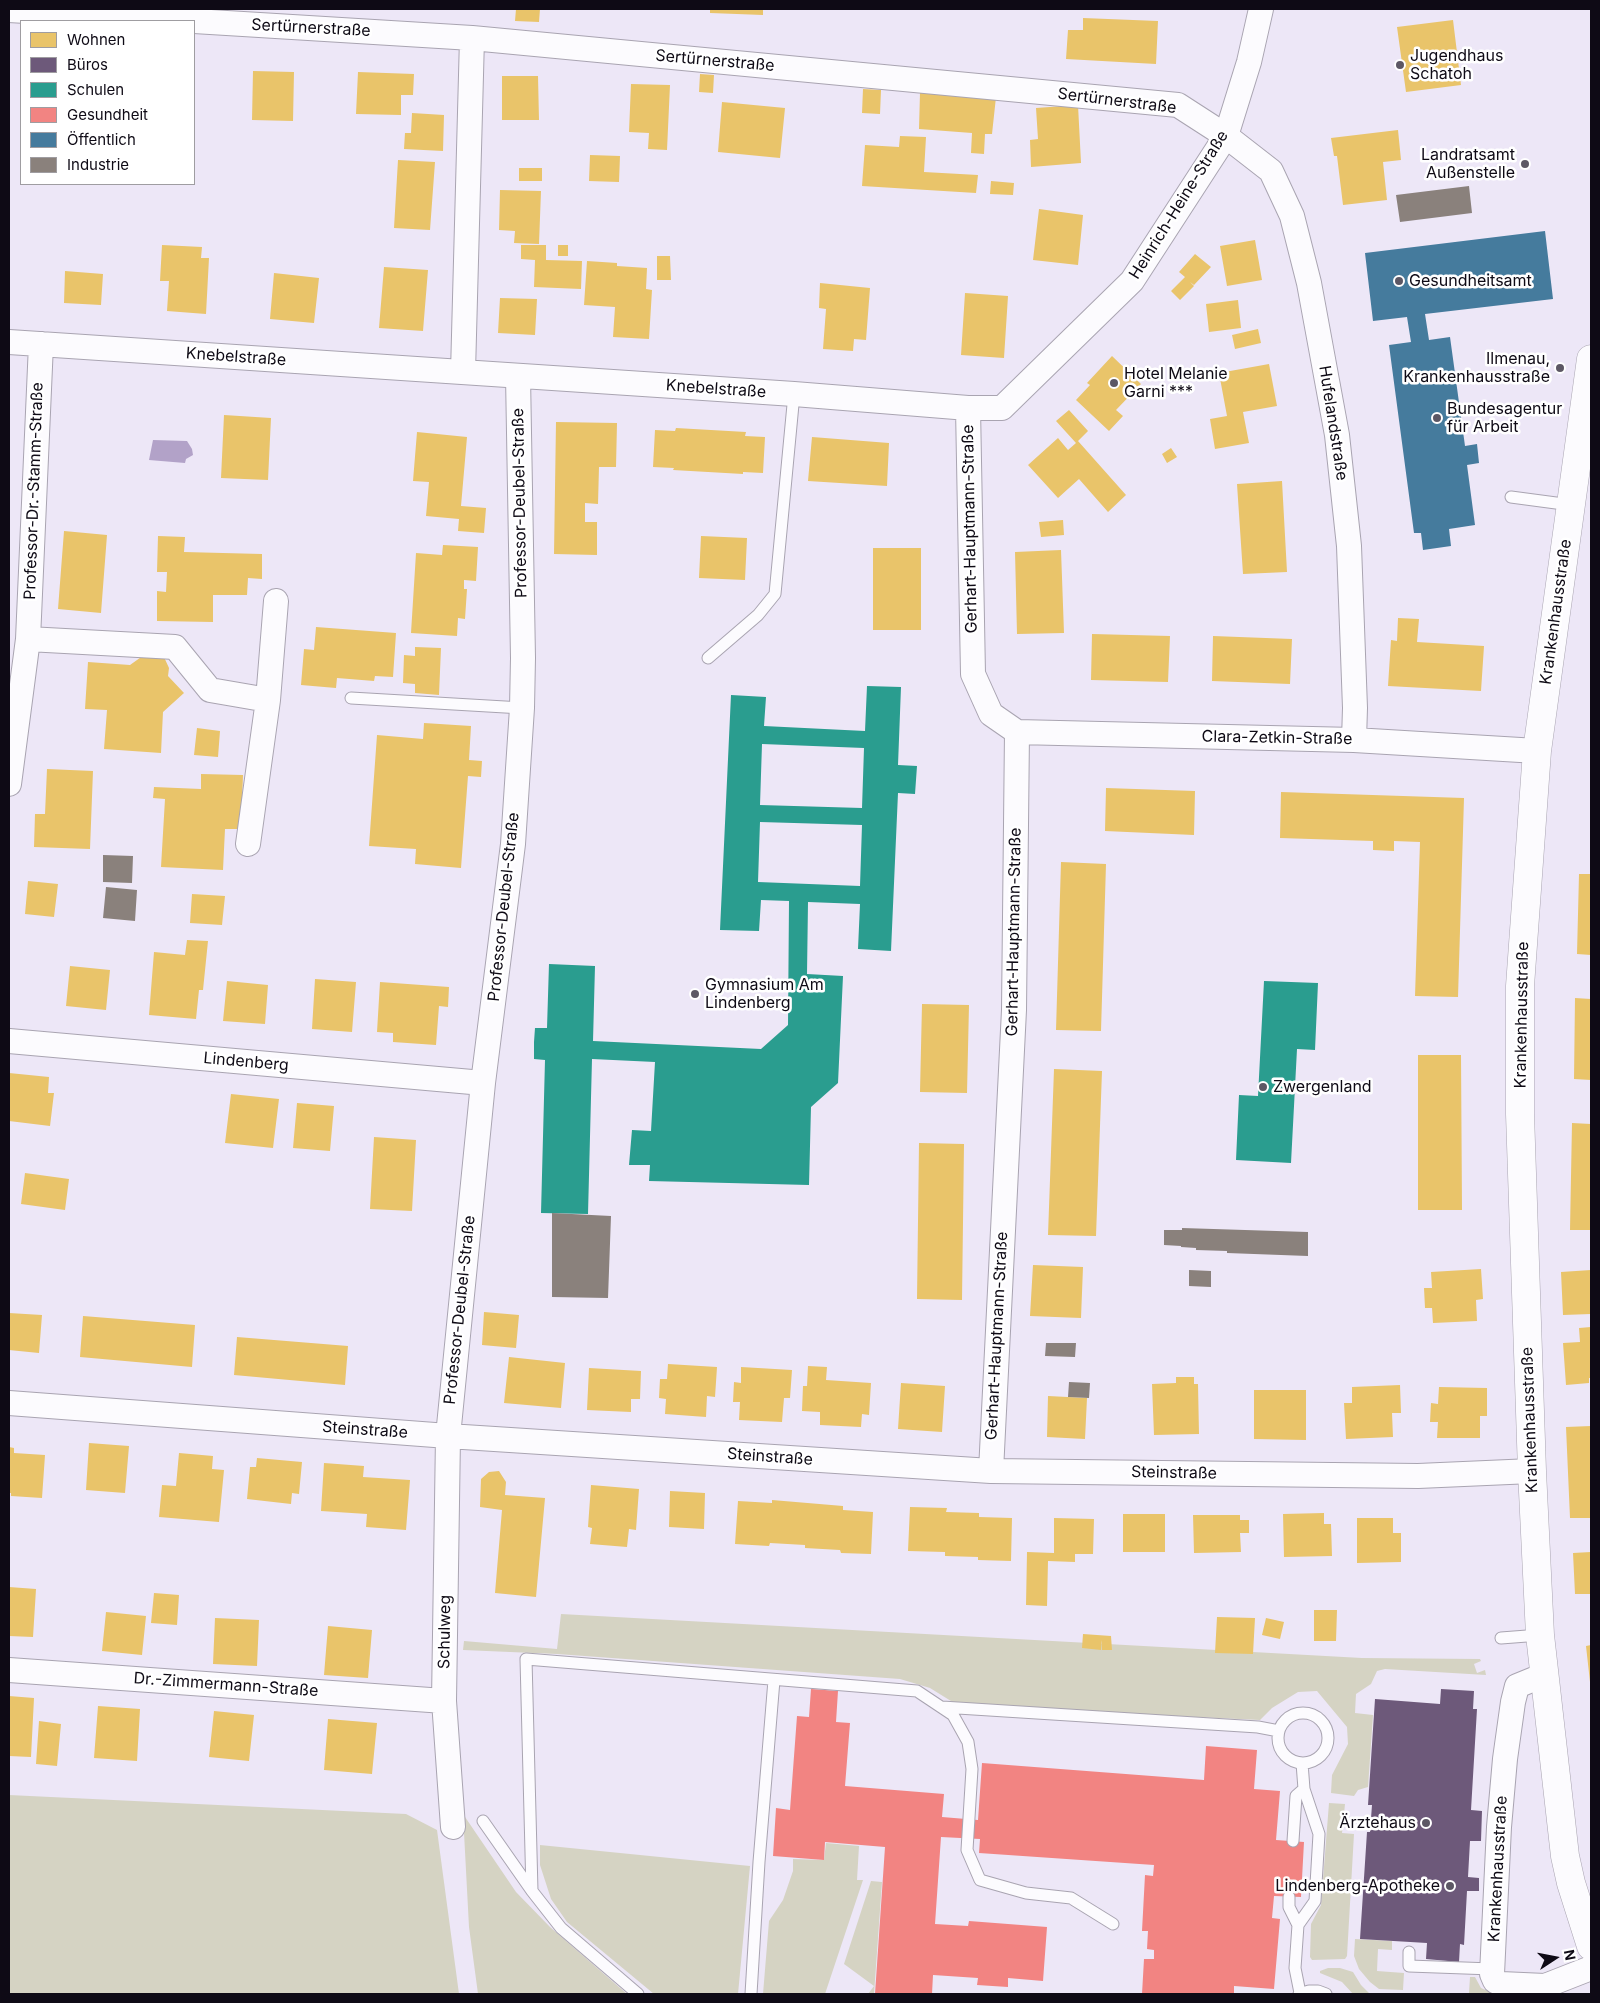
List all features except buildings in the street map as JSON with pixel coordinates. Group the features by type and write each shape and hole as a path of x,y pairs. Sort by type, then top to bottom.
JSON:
{"street":[{"name":"Heinrich-Heine-Straße","path":"968,408 1002,408 1132,281 1226,136 1249,62 1261,9"},
{"name":"Sertürnerstraße","path":"9,10 176,20"},
{"name":"Sertürnerstraße","path":"195,21 472,38 1178,105 1226,136"},
{"path":"463,372 472,38"},
{"name":"Hufelandstraße","path":"1226,136 1272,171 1292,216 1309,283 1337,435 1349,546 1355,708 1354,740"},
{"name":"Knebelstraße","path":"9,342 794,394 968,408"},
{"name":"Professor-Dr.-Stamm-Straße","path":"9,784 28,639 41,344"},
{"name":"Krankenhausstraße","path":"1591,359 1537,751 1520,986 1520,1114 1523,1236 1540,1635 1565,1856 1571,1883 1591,1946"},
{"name":"Professor-Deubel-Straße","path":"448,1436 483,1083 513,844 522,708 523,658 518,376"},
{"name":"Gerhart-Hauptmann-Straße","path":"968,408 973,674 991,714 1017,732 1014,1010 991,1471"},
{"path":"248,844 268,700 276,601"},
{"path":"28,639 175,647 210,690 268,700"},
{"name":"Clara-Zetkin-Straße","path":"1017,732 1354,740 1537,751"},
{"name":"Lindenberg","path":"9,1041 483,1083"},
{"name":"Steinstraße","path":"9,1404 448,1436 991,1471 1418,1476 1532,1471"},
{"name":"Schulweg","path":"448,1436 444,1701 454,1827"},
{"name":"Dr.-Zimmermann-Straße","path":"9,1670 444,1701"},
{"name":"Krankenhausstraße","path":"1492,1969 1502,1788 1513,1702 1517,1686 1544,1674"},
{"path":"1492,1969 1494,1981 1502,1984 1545,1986 1591,1968"}],"lane":[{"path":"708,658 758,615 775,594 794,394"},
{"path":"1511,497 1571,505"},
{"path":"351,698 522,708"},
{"path":"1502,1638 1540,1635"},
{"path":"532,1891 526,1659 917,1691 953,1715 968,1742 972,1769 967,1850 980,1880 1026,1894 1071,1898 1113,1924"},
{"path":"751,1994 759,1862 774,1680"},
{"path":"940,1706 1258,1727 1279,1731"},
{"path":"1309,1713 1317,1716 1323,1722 1328,1736 1327,1744 1324,1752 1311,1762 1302,1763 1294,1761 1283,1753 1278,1740 1279,1731 1286,1719 1294,1714 1309,1713"},
{"path":"1298,1925 1315,1901 1320,1834 1304,1789 1302,1763"},
{"path":"1293,1841 1296,1796 1304,1789"},
{"path":"483,1821 532,1891 561,1928 638,1994"},
{"path":"1289,1897 1289,1907 1298,1925 1295,1968 1300,1994 1318,1991 1326,1994"},
{"path":"1409,1952 1408,1966 1492,1969"}],"shaded area":[{"path":"153,440 187,441 193,455 186,459 185,463 149,460"},
{"path":"561,1614 1362,1658 1480,1659 1481,1661 1474,1664 1477,1673 1485,1670 1486,1675 1385,1669 1377,1671 1371,1684 1356,1694 1355,1713 1373,1715 1368,1787 1358,1790 1354,1796 1331,1793 1332,1775 1348,1744 1347,1727 1317,1691 1298,1692 1272,1708 1260,1720 959,1706 930,1688 900,1679 557,1654 463,1650 464,1641 557,1649"},
{"path":"9,1795 406,1814 437,1830 459,1994 9,1994"},
{"path":"1329,1803 1345,1804 1342,1833 1354,1834 1347,1956 1345,1959 1312,1960 1310,1957 1311,1924 1321,1905"},
{"path":"463,1814 516,1892 550,1927 627,1994 478,1994 469,1927"},
{"path":"826,1843 859,1846 857,1880 863,1880 825,1994 763,1994 769,1921 783,1900 793,1871 793,1859 824,1860"},
{"path":"540,1845 750,1866 738,1994 654,1994 567,1922 551,1899 540,1865"},
{"path":"871,1881 882,1882 874,1994 868,1994 874,1986 844,1964"},
{"path":"1355,1939 1392,1941 1392,1950 1378,1949 1377,1971 1404,1973 1403,1990 1379,1989 1370,1982 1359,1969 1354,1956"},
{"path":"1328,1968 1340,1968 1353,1972 1361,1985 1370,1994 1353,1994 1342,1982 1320,1973 1320,1971"},
{"path":"1470,1977 1475,1977 1481,1988 1490,1992 1550,1994 1469,1993"}],"place":[{"name":"Jugendhaus Schatoh","path":"1400,65"},
{"name":"Landratsamt Außenstelle","path":"1525,164"},
{"name":"Gesundheitsamt","path":"1399,281"},
{"name":"Ilmenau, Krankenhausstraße","path":"1560,368"},
{"name":"Hotel Melanie Garni ***","path":"1114,383"},
{"name":"Bundesagentur für Arbeit","path":"1437,418"},
{"name":"Gymnasium Am Lindenberg","path":"695,994"},
{"name":"Zwergenland","path":"1263,1087"},
{"name":"Ärztehaus","path":"1426,1823"},
{"name":"Lindenberg-Apotheke","path":"1450,1886"}]}
